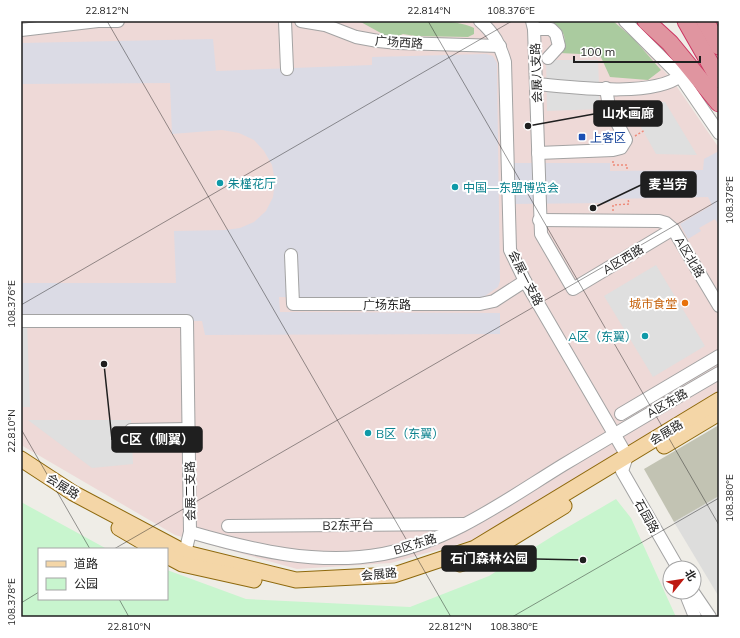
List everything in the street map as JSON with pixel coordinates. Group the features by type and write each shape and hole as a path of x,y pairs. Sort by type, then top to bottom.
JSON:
{"highway":[{"path":"646,21 656,27 719,103"},
{"path":"686,21 719,79"},
{"path":"705,21 719,46"}],"main road":[{"name":"会展路","path":"168,556 296,580 394,575 475,548 719,400"},
{"name":"会展路","path":"168,549 184,559 297,589 396,584 481,557 719,413"},
{"name":"会展路","path":"21,460 166,548"},
{"name":"会展路","path":"21,472 153,548"}],"street":[{"path":"21,30 98,21 118,21"},
{"path":"285,21 287,70"},
{"name":"广场西路","path":"301,21 325,25 356,36 378,41 500,46"},
{"name":"会展一支路","path":"480,21 492,32 500,46 505,62 510,250 525,281 627,456"},
{"path":"625,21 680,76 719,133"},
{"path":"533,25 551,29 559,40 559,46 548,58"},
{"name":"会展八支路","path":"533,25 540,234 574,289"},
{"path":"536,84 606,88 654,87 673,81 680,76"},
{"path":"538,153 613,150 620,148 626,140 609,106 606,88"},
{"path":"539,220 659,221 666,223 673,229"},
{"name":"A区西路","path":"574,289 673,229"},
{"name":"A区北路","path":"673,229 719,306"},
{"name":"广场东路","path":"292,255 293,304 480,304 494,301 525,281"},
{"name":"会展二支路","path":"21,321 187,321 190,532 184,559"},
{"path":"621,414 719,356"},
{"name":"A区东路","path":"614,434 719,373"},
{"path":"131,430 189,429"},
{"name":"B区东路","path":"190,532 242,547 282,554 348,557 383,554 430,541 468,524 614,434"},
{"path":"622,471 627,456"},
{"name":"石园路","path":"622,471 672,560"},
{"name":"B2东平台","path":"228,526 468,524"},
{"path":"688,600 695,617"},
{"path":"699,600 710,617"}],"path":[{"path":"613,150 613,165 627,165 627,171"},
{"path":"613,221 613,205 629,204 628,199"}],"shaded area":[{"path":"21,21 615,21 634,37 673,81 719,148 719,391 480,538 391,563 297,569 175,535 21,445"},
{"path":"213,39 216,71 372,65 372,57 486,54 493,56 497,63 500,281 498,287 485,296 476,299 279,297 280,312 500,313 500,334 205,335 202,321 21,322 21,283 176,283 174,231 225,230 240,228 254,222 266,211 273,197 275,181 272,165 264,151 254,140 239,133 222,130 172,134 170,83 21,84 21,43"},
{"path":"546,60 598,60 600,109 547,111"},
{"path":"627,102 665,102 697,155 656,154"},
{"path":"719,151 719,225 715,219 699,228 701,231 688,239 680,224 712,205 708,197 610,199 610,203 508,204 508,163 610,163 610,171 703,170 704,159"},
{"path":"656,265 705,346 653,377 604,296"},
{"path":"27,321 30,407 21,407 21,322"},
{"path":"28,420 131,420 133,464 92,468"},
{"path":"719,425 719,496 674,522 644,469"},
{"path":"719,496 719,597 702,569 702,560 697,560 674,522"}],"green space":[{"path":"418,20 450,22 463,24 474,28 474,34 468,37 415,36 403,34 396,37 388,37 359,21"},
{"path":"551,21 613,21 633,38 661,70 648,80 610,77 600,55 560,53 565,39 564,35 562,31"},
{"path":"616,499 631,518 662,586 662,600 668,600 676,617 21,617 21,502 105,548 38,548 38,600 168,600 168,570 246,599 410,607 489,576"}],"place":[{"name":"山水画廊","path":"528,126"},
{"name":"上客区","path":"582,137"},
{"name":"朱槿花厅","path":"220,183"},
{"name":"中国—东盟博览会","path":"455,187"},
{"name":"麦当劳","path":"593,208"},
{"name":"城市食堂","path":"685,303"},
{"name":"A区（东翼）","path":"645,336"},
{"name":"C区（侧翼）","path":"104,364"},
{"name":"B区（东翼）","path":"368,433"},
{"name":"石门森林公园","path":"583,560"}]}
